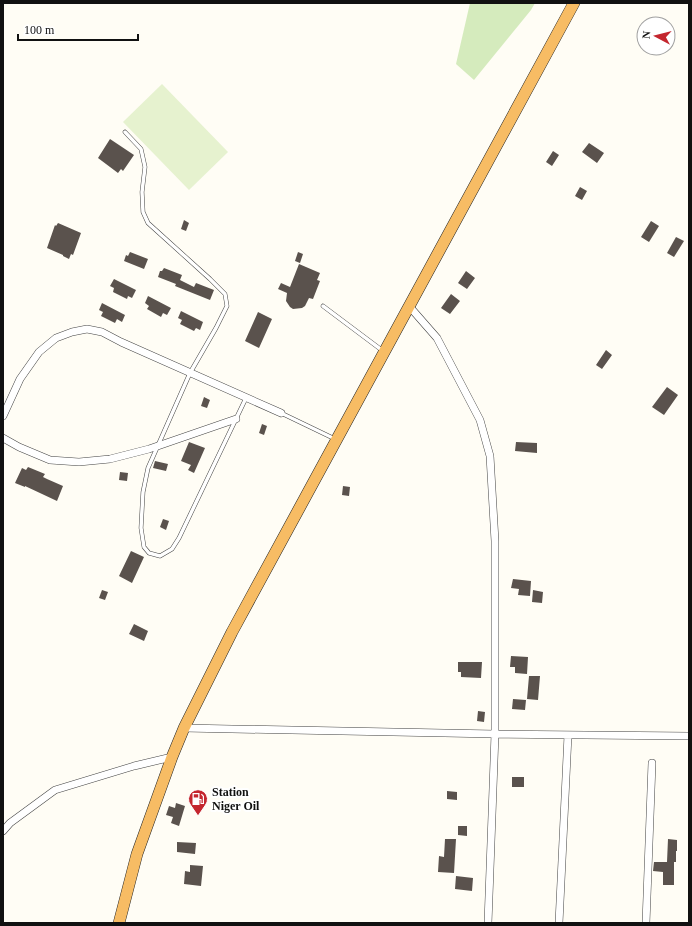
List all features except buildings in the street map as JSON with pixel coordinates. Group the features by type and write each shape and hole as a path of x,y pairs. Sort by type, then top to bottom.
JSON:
{"highway":[{"path":"119,923 137,854 184,728 232,632 574,3"}],"street":[{"path":"409,306 438,338 480,420 490,456 495,541 495,734 488,923"},
{"path":"3,416 20,379 39,352 56,338 72,332 87,329 102,332 121,342 281,413"},
{"path":"3,438 19,447 50,460 79,462 110,459 149,449 236,419"},
{"path":"184,728 689,736"},
{"path":"559,923 568,735"},
{"path":"3,831 10,823 55,790 134,766 172,757"},
{"path":"646,923 652,763"}],"lane":[{"path":"125,132 141,149 145,167 142,192 142,212 148,223 225,294 227,306 190,373 148,468 143,492 141,528 144,547 149,553 160,556 172,549 179,538 246,398"},
{"path":"323,306 384,352"},
{"path":"281,413 336,440"}],"green space":[{"path":"470,3 535,3 531,10 474,80 456,64"},
{"path":"162,84 228,152 189,190 123,122"}],"place":[{"name":"Station Niger Oil","path":"198,816"}]}
